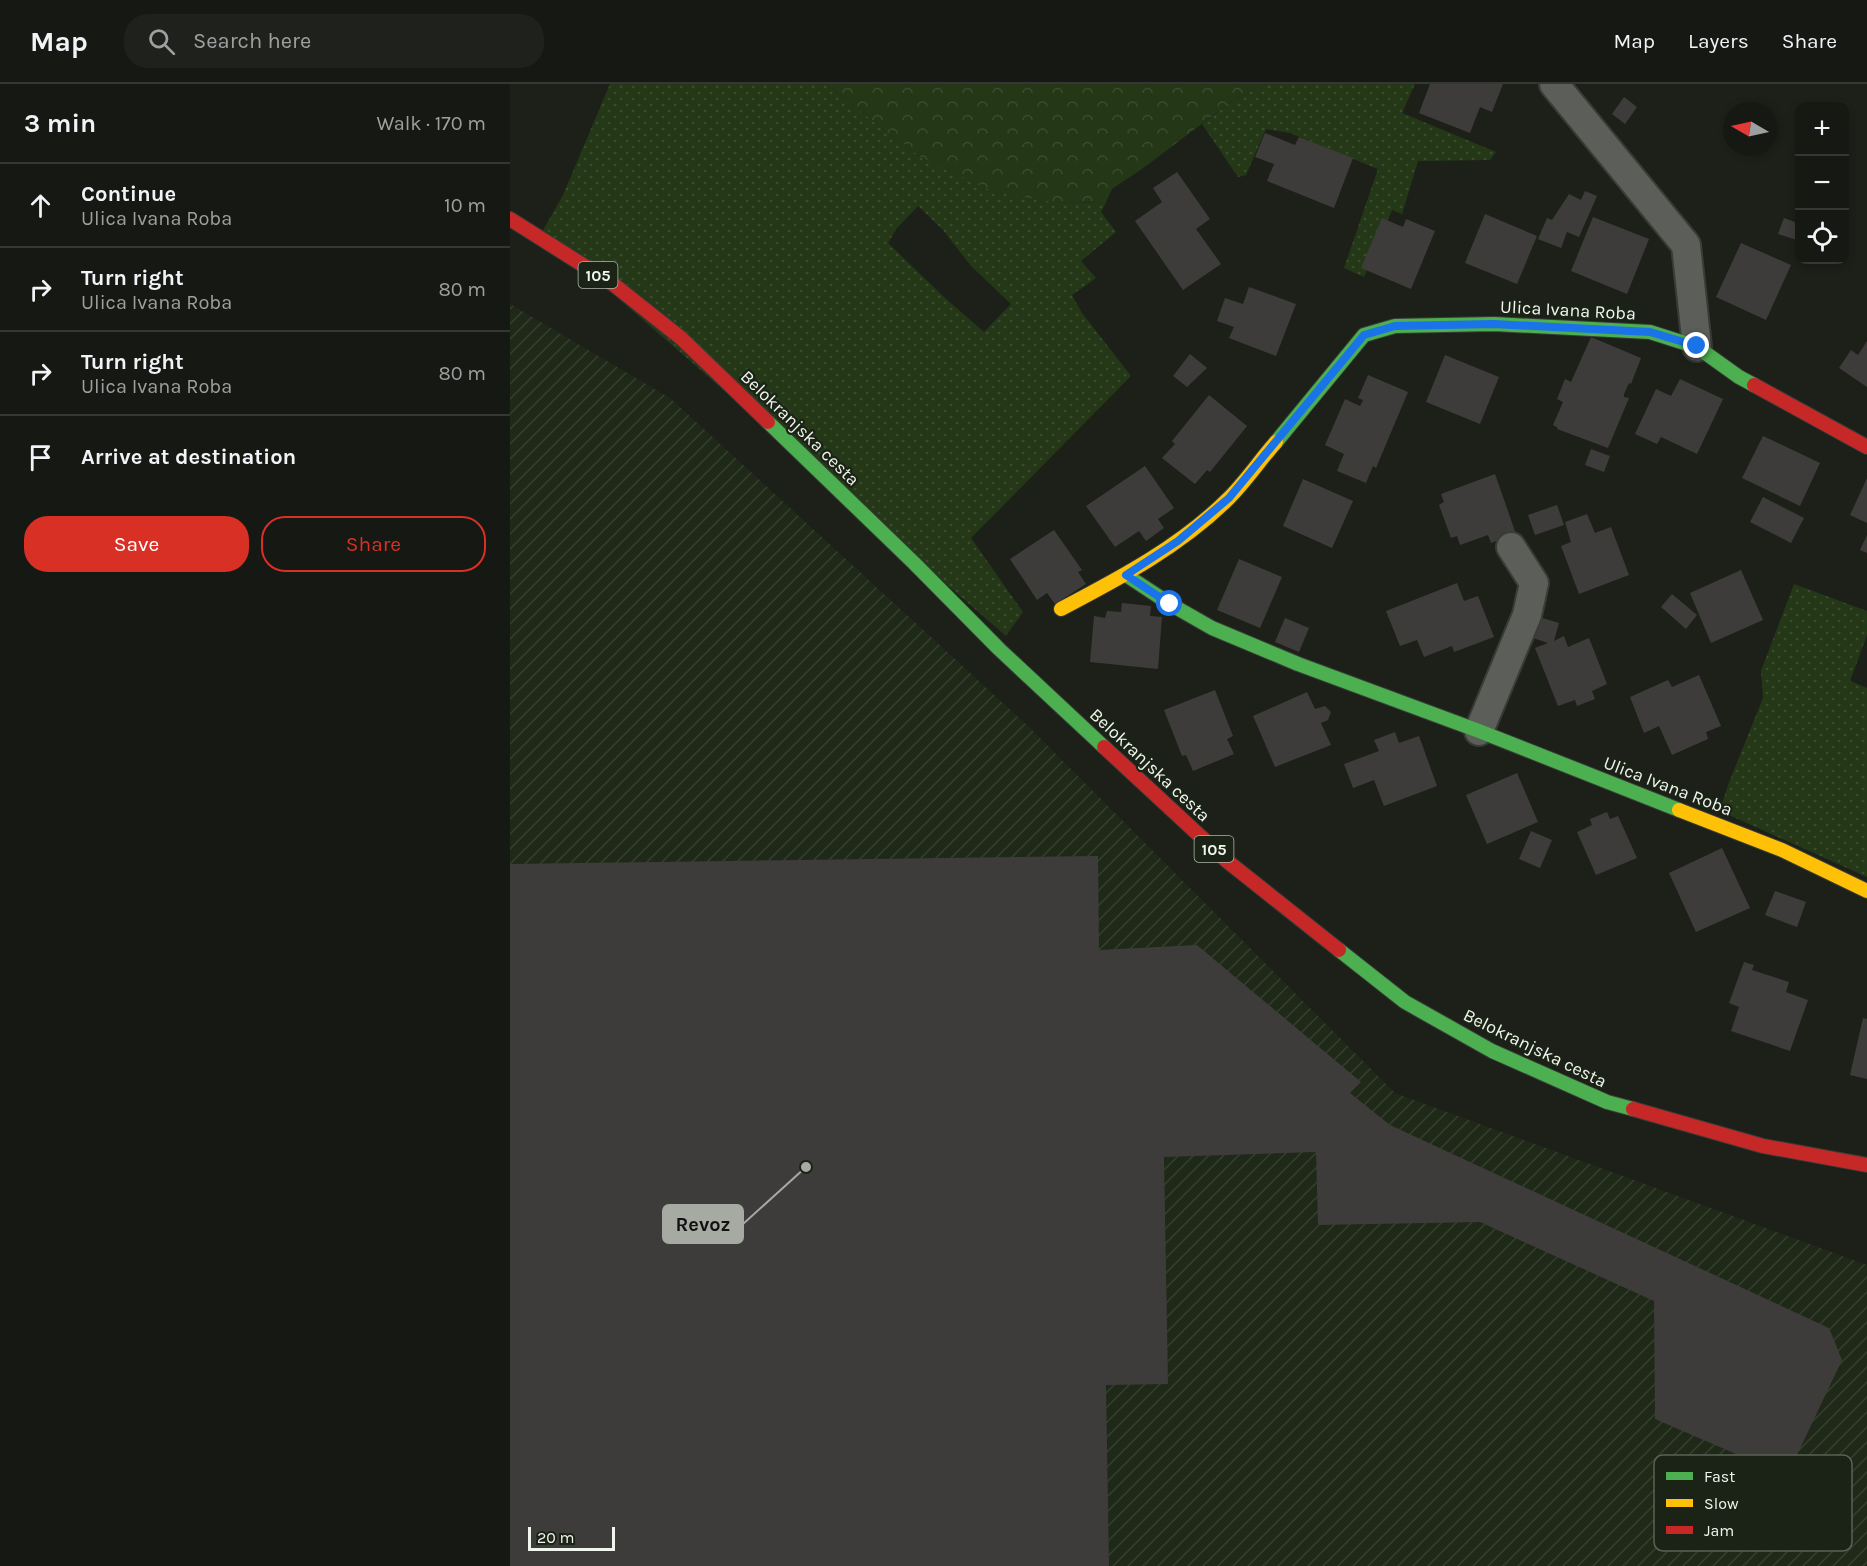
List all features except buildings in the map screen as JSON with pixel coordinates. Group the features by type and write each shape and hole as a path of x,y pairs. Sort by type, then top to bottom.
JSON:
{"street":[{"path":"1554,84 1686,245 1697,346"},
{"name":"Belokranjska cesta","path":"510,219 613,284 681,338 914,563 999,649 1227,861 1405,1002 1492,1051 1607,1102 1763,1146 1867,1165"},
{"name":"Ulica Ivana Roba","path":"1061,609 1126,575 1178,541 1229,498 1364,335 1395,326 1494,324 1650,332 1697,346 1739,377 1867,447"},
{"path":"1479,731 1527,615 1534,583 1511,547"},
{"name":"Ulica Ivana Roba","path":"1126,575 1212,628 1298,664 1479,731 1782,850 1867,891"}],"shaded area":[{"path":"510,304 670,398 1028,726 1395,1093 1867,1265 1867,1566 510,1566"}],"green space":[{"path":"610,84 827,84 921,157 1060,203 1106,202 1101,212 1116,232 1081,261 1096,278 1072,295 1082,313 1131,376 971,538 1023,612 1006,636 542,232 563,195","holes":["918,206 943,230 971,266 1011,304 984,332 888,243 897,228"]},
{"path":"827,84 1266,84 1236,98 1112,189 1106,202 1060,203 993,192 921,157"},
{"path":"1266,84 1415,84 1402,113 1496,152 1490,160 1418,161 1402,214 1392,210 1364,277 1344,268 1378,169 1290,133 1266,129 1246,175 1238,177 1202,124 1236,98"},
{"path":"1794,584 1867,611 1867,635 1850,681 1867,688 1867,877 1720,811 1763,698 1761,671"}],"traffic: fast":[{"path":"1276,442 1364,335 1395,326 1494,324 1650,332 1697,347 1754,385"},
{"path":"768,422 999,649 1104,747"},
{"path":"1126,575 1212,628 1298,664 1479,731 1679,810"},
{"path":"1339,950 1405,1002 1492,1051 1607,1102 1633,1109"}],"traffic: slow":[{"path":"1061,609 1149,560 1191,531 1229,498 1276,442"},
{"path":"1679,810 1782,850 1867,891"}],"traffic: jam":[{"path":"510,219 613,284 681,338 768,422"},
{"path":"1754,385 1867,447"},
{"path":"1104,747 1227,861 1339,950"},
{"path":"1633,1109 1763,1146 1867,1165"}],"place":[{"name":"Revoz","path":"806,1167"}],"route":[{"path":"1170,604 1126,575 1178,541 1229,498 1364,335 1395,326 1494,324 1650,332 1697,346"}]}
